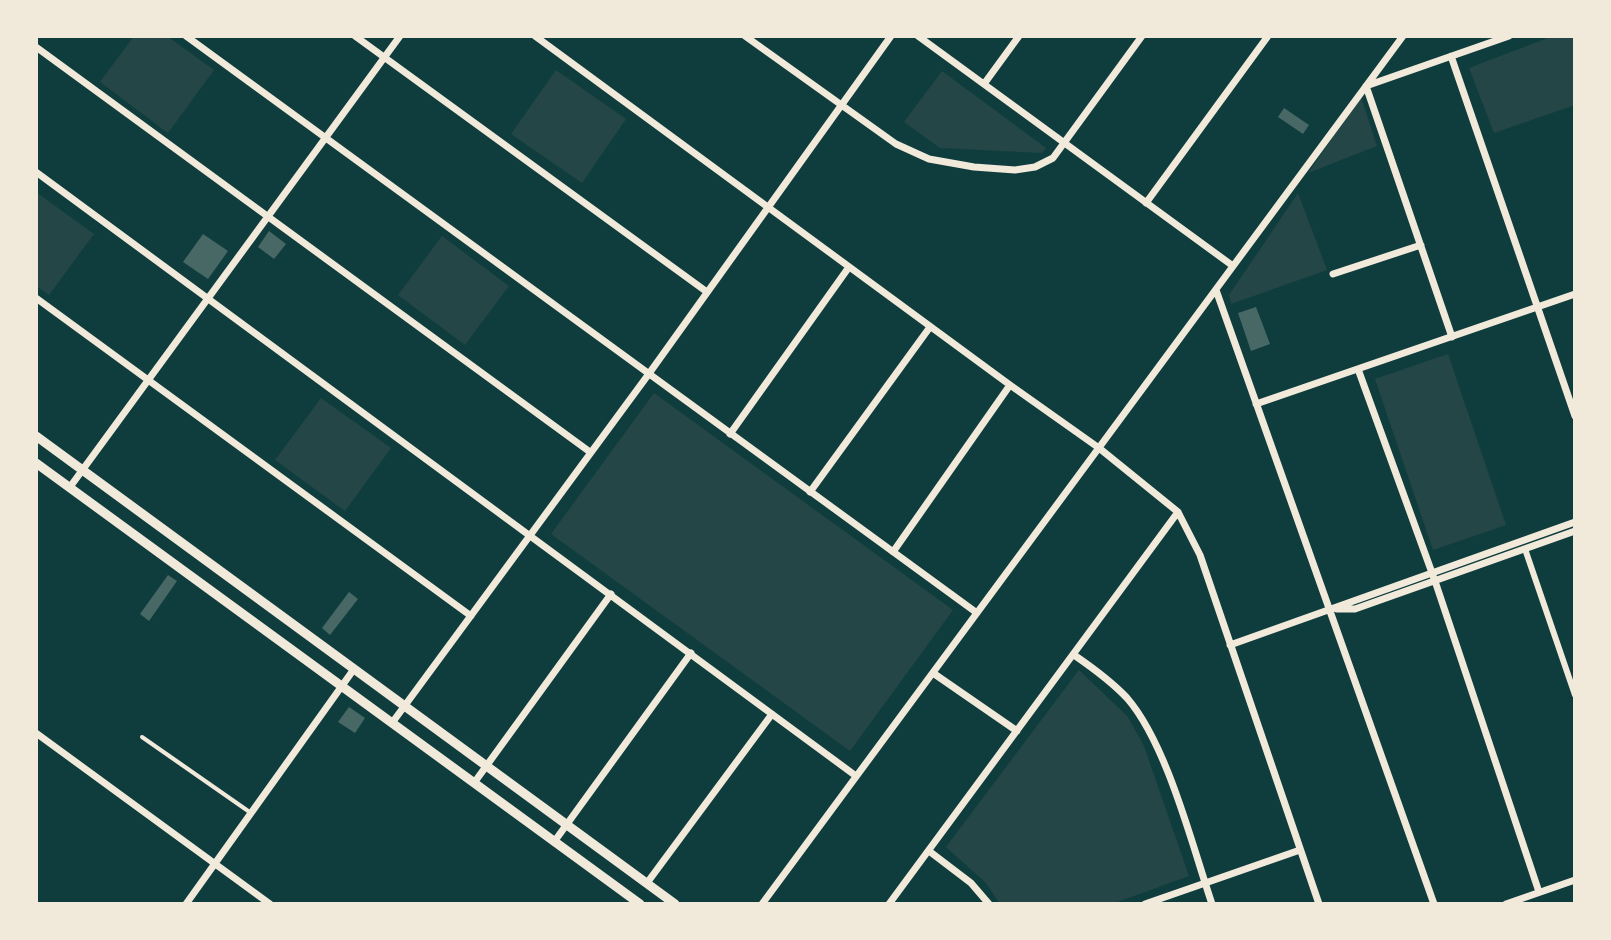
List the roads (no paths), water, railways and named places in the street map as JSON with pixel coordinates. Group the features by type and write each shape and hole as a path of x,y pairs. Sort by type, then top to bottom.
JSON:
{"street":[{"path":"186,36 977,613"},
{"path":"355,36 707,292"},
{"path":"70,487 400,36"},
{"path":"535,36 1099,448 1178,512 1200,555 1319,904"},
{"path":"745,36 841,107 907,149 929,159 1015,170 1035,167 1053,158 1142,36"},
{"path":"392,723 532,535 891,36"},
{"path":"918,36 1233,266"},
{"path":"984,84 1019,36"},
{"path":"1146,203 1268,36"},
{"path":"762,904 1403,36"},
{"path":"1366,86 1509,36"},
{"path":"36,47 590,452"},
{"path":"1451,56 1575,416"},
{"path":"1366,86 1452,337"},
{"path":"36,172 856,776"},
{"path":"1333,274 1421,245"},
{"path":"730,434 849,267"},
{"path":"1216,290 1434,904"},
{"path":"1256,404 1575,294"},
{"path":"36,298 471,616"},
{"path":"810,492 930,327"},
{"path":"1358,369 1433,577 1539,892"},
{"path":"893,552 1010,385"},
{"path":"36,436 675,904"},
{"path":"36,463 640,904"},
{"path":"889,904 1178,512"},
{"path":"1524,545 1575,522"},
{"path":"1230,645 1524,545 1575,531"},
{"path":"1524,545 1575,695"},
{"path":"474,783 611,594"},
{"path":"554,842 691,653"},
{"path":"1074,655 1106,678 1127,699 1149,732 1163,761 1212,904"},
{"path":"186,904 354,669"},
{"path":"933,673 1017,731"},
{"path":"647,883 772,714"},
{"path":"36,733 270,904"},
{"path":"1145,904 1300,850"},
{"path":"929,851 971,883 989,904"},
{"path":"1506,904 1575,880"}],"lane":[{"path":"142,737 251,813"}]}
